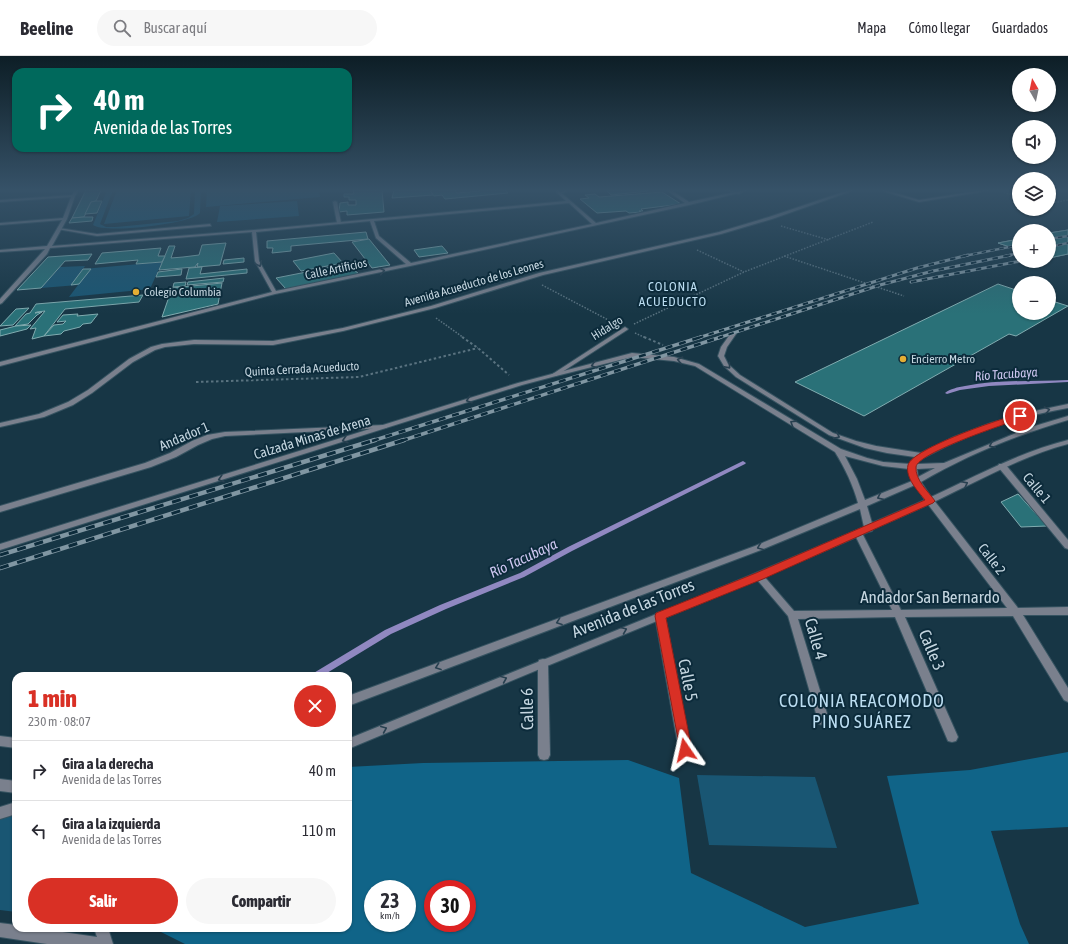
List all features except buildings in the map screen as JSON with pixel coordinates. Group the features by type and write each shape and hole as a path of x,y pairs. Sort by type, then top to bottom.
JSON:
{"street":[{"path":"0,302 46,253 58,231"},
{"path":"74,231 97,235 137,231"},
{"path":"0,251 249,231"},
{"path":"254,231 257,261 276,293"},
{"path":"375,231 377,237 410,265"},
{"name":"Calle Artificios","path":"0,364 276,293 561,231"},
{"name":"Avenida Acueducto de los Leones","path":"331,332 359,322 545,270 714,231"},
{"name":"Avenida Acueducto de los Leones","path":"0,425 36,417 67,405 80,398 144,353 156,347 170,344 189,343 266,344 288,342 424,309 528,278 726,231"},
{"path":"0,292 9,292"},
{"name":"Hidalgo","path":"554,375 625,329"},
{"path":"733,334 722,347 720,352 729,369 738,376 832,434 847,441 887,452 922,455"},
{"name":"Calzada Minas de Arena","path":"0,548 520,384 632,355 674,359 697,365 838,451"},
{"path":"930,501 916,482 912,467 914,461 922,455 990,426 1020,416 1068,406"},
{"name":"Avenida de las Torres","path":"352,700 758,548 916,482 945,465 1030,429 1068,418"},
{"name":"Andador 1","path":"0,510 148,465 210,437 225,434 385,427"},
{"name":"Avenida de las Torres","path":"352,742 759,576 869,529 1002,466 1048,447 1068,442"},
{"path":"838,451 865,460 912,467 945,465"},
{"path":"838,451 848,465 864,504 869,529"},
{"name":"Calle 1","path":"1002,466 1068,546"},
{"name":"Calle 2","path":"930,501 1016,613 1068,697"},
{"name":"Calle 3","path":"858,533 898,613 952,737"},
{"name":"Calle 4","path":"759,576 792,615 823,720"},
{"name":"Andador San Bernardo","path":"792,615 1016,613 1068,611"},
{"name":"Calle 5","path":"660,616 685,750"},
{"name":"Calle 6","path":"543,663 544,755"},
{"path":"0,741 12,742"},
{"path":"0,785 12,786"},
{"path":"0,813 12,809"},
{"path":"0,930 12,932"},
{"path":"14,932 96,944"},
{"path":"102,932 106,944"}],"path":[{"path":"799,231 829,240"},
{"name":"Hidalgo","path":"625,329 744,272 850,231"},
{"path":"681,242 744,272"},
{"path":"784,256 904,296"},
{"path":"528,278 625,329 663,345"},
{"path":"424,309 478,348 520,384"},
{"name":"Quinta Cerrada Acueducto","path":"196,382 359,377 478,348"}],"shaded area":[{"path":"162,262 150,289 69,297 78,285 41,288 60,267 85,266 83,269"},
{"path":"1068,752 1068,827 991,831 1020,924 1029,944 185,944 161,932 352,932 352,767 423,763 628,760 679,778 691,873 805,927 919,904 887,776 970,770"},
{"path":"697,775 815,777 837,848 709,845"},
{"path":"0,812 12,814 12,912 0,910"}],"waterway":[{"name":"Río Tacubaya","path":"947,393 959,389 989,384 1068,381"},
{"name":"Río Tacubaya","path":"322,672 388,632 443,607 522,575 570,549 743,463"}],"railway":[{"path":"1056,238 1068,236"},
{"path":"1056,246 1068,243"},
{"path":"964,256 1012,246"},
{"path":"718,338 880,285 933,271 1011,255"},
{"path":"1006,256 1012,255"},
{"path":"698,338 917,268 964,256"},
{"path":"911,282 1012,263"},
{"path":"372,441 701,337"},
{"path":"401,441 721,337"},
{"path":"0,555 375,440"},
{"path":"0,568 404,440"}],"place":[{"name":"Colegio Columbia","path":"136,292"},
{"name":"Encierro Metro","path":"903,359"}],"district":[{"name":"COLONIA ACUEDUCTO","path":"673,294"},
{"name":"COLONIA REACOMODO PINO SUÁREZ","path":"862,710"}],"route":[{"path":"685,750 660,616 759,576 930,501 916,482 912,467 914,461 934,449 990,426 1020,416"}]}
